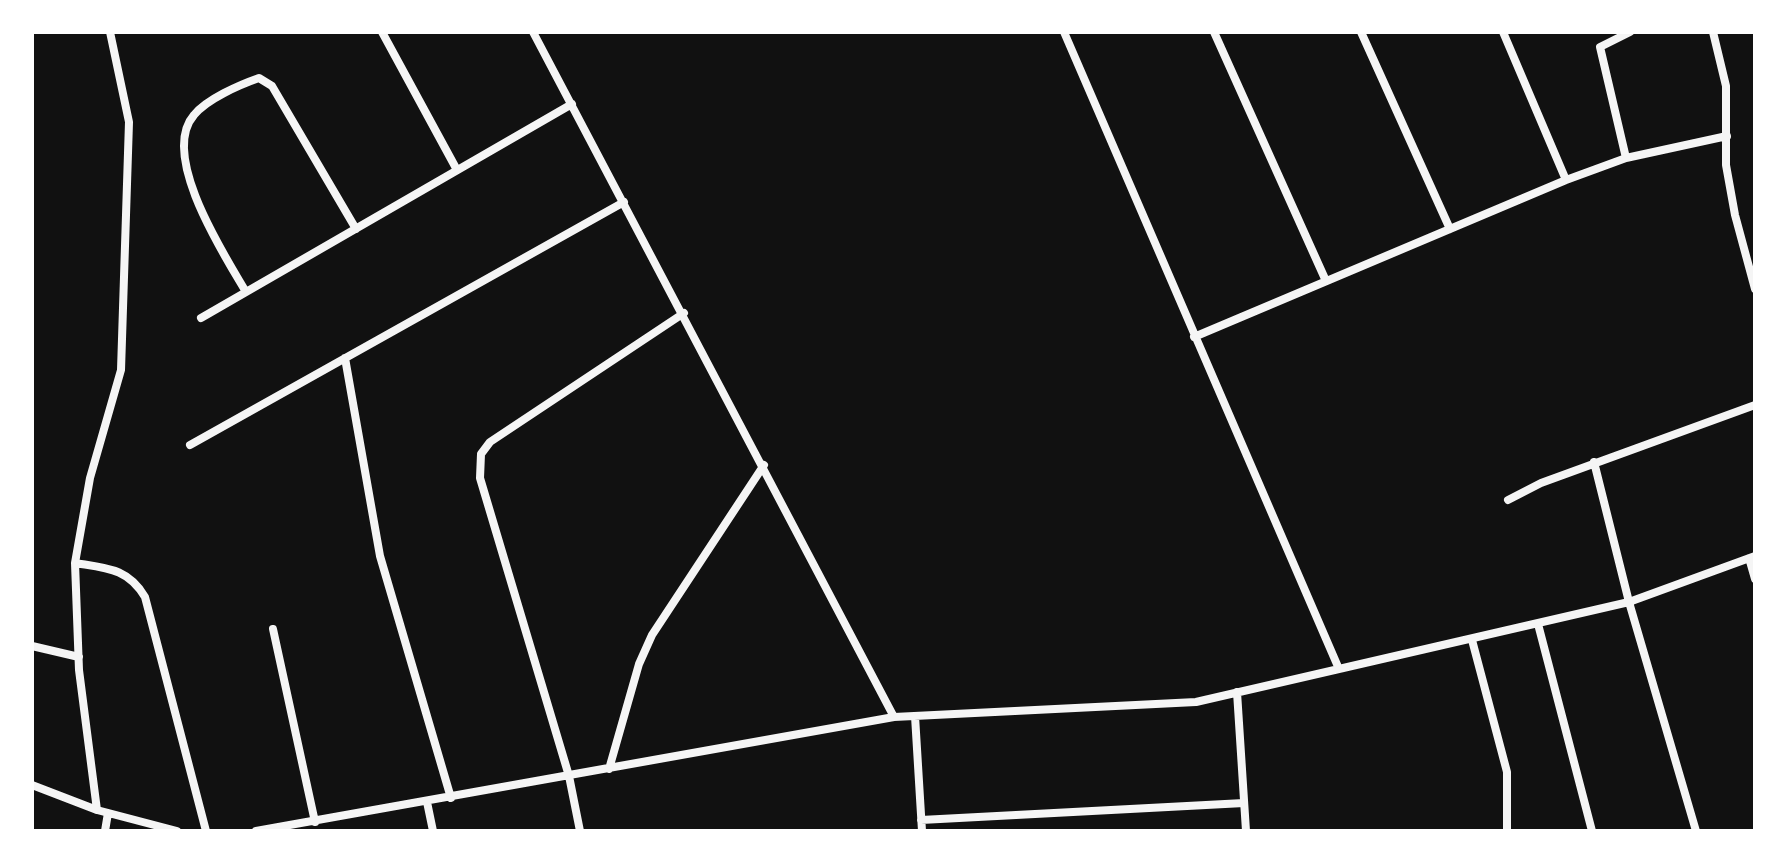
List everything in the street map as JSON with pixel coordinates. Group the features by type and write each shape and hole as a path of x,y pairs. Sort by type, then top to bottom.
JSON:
{"street":[{"path":"97,810 79,657 75,563 90,478 121,370 129,122 110,32"},
{"path":"382,32 457,170"},
{"path":"533,32 684,313 894,717"},
{"path":"1064,32 1339,669"},
{"path":"1214,32 1326,281"},
{"path":"1361,32 1450,229"},
{"path":"1503,32 1566,180"},
{"path":"1626,158 1600,47 1630,32"},
{"path":"1714,32 1726,86 1726,165 1735,215 1755,289"},
{"path":"246,292 200,211 192,192 185,150 188,124 195,113 245,83 259,78 272,86 356,229"},
{"path":"201,318 572,104"},
{"path":"1194,337 1566,180 1626,158 1727,136"},
{"path":"190,445 624,202"},
{"path":"580,831 569,776 480,478 481,454 490,442 684,313"},
{"path":"345,358 380,556 451,798"},
{"path":"1508,500 1594,462 1755,405"},
{"path":"1594,462 1629,602 1696,831"},
{"path":"609,769 639,664 652,635 764,465"},
{"path":"256,831 894,717 1196,702 1629,602 1752,557 1755,579"},
{"path":"75,563 120,570 135,581 145,597 206,831"},
{"path":"1538,624 1592,831"},
{"path":"273,629 315,822"},
{"path":"1472,640 1507,772 1507,831"},
{"path":"32,646 79,657"},
{"path":"1237,692 1246,831"},
{"path":"915,716 922,831"},
{"path":"32,785 97,810 177,831"},
{"path":"427,802 433,831"},
{"path":"921,820 1244,803"},
{"path":"105,831 108,813"}]}
